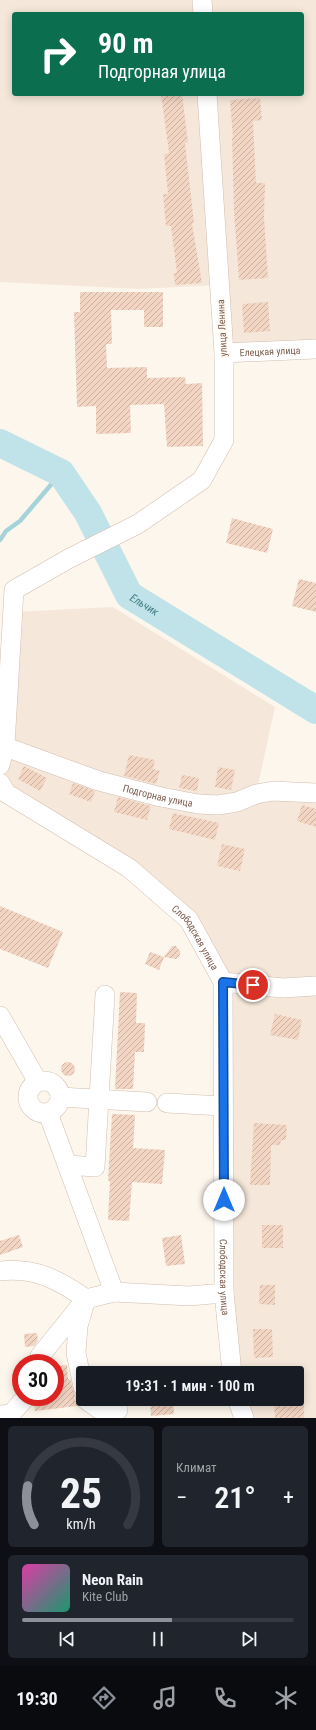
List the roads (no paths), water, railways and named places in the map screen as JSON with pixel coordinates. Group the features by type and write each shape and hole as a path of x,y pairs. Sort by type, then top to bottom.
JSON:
{"street":[{"path":"202,0 203,12"},
{"name":"улица Ленина","path":"7,588 138,524 202,480 224,440 224,353 208,96"},
{"name":"Елецкая улица","path":"224,353 316,349"},
{"path":"0,765 2,745 7,588"},
{"name":"Подгорная улица","path":"2,745 99,781 161,797 198,804 218,805 237,802 256,794 273,791 316,793"},
{"name":"Слободская улица","path":"0,783 6,793 129,868 189,920 223,982 224,1293 231,1366"},
{"path":"223,982 283,988 316,986"},
{"path":"68,1164 95,1167 105,995"},
{"path":"0,1016 38,1082"},
{"path":"38,1082 48,1082 53,1084 57,1088 60,1097 57,1107 48,1113 34,1110 29,1101 30,1090 38,1082"},
{"path":"60,1097 147,1102"},
{"path":"167,1103 223,1106"},
{"path":"48,1113 114,1292"},
{"path":"0,1271 32,1272 60,1281 86,1299"},
{"path":"42,1354 86,1299 114,1292 189,1296 224,1293"},
{"path":"79,1366 76,1353 78,1326 86,1299"},
{"path":"0,1416 11,1414 18,1406"},
{"path":"95,1406 99,1409 118,1410"},
{"path":"240,1406 244,1418"}],"waterway":[{"name":"Ельчик","path":"0,443 61,473 88,513 129,595 316,710"},
{"path":"0,540 6,531 20,521 61,473"}]}
